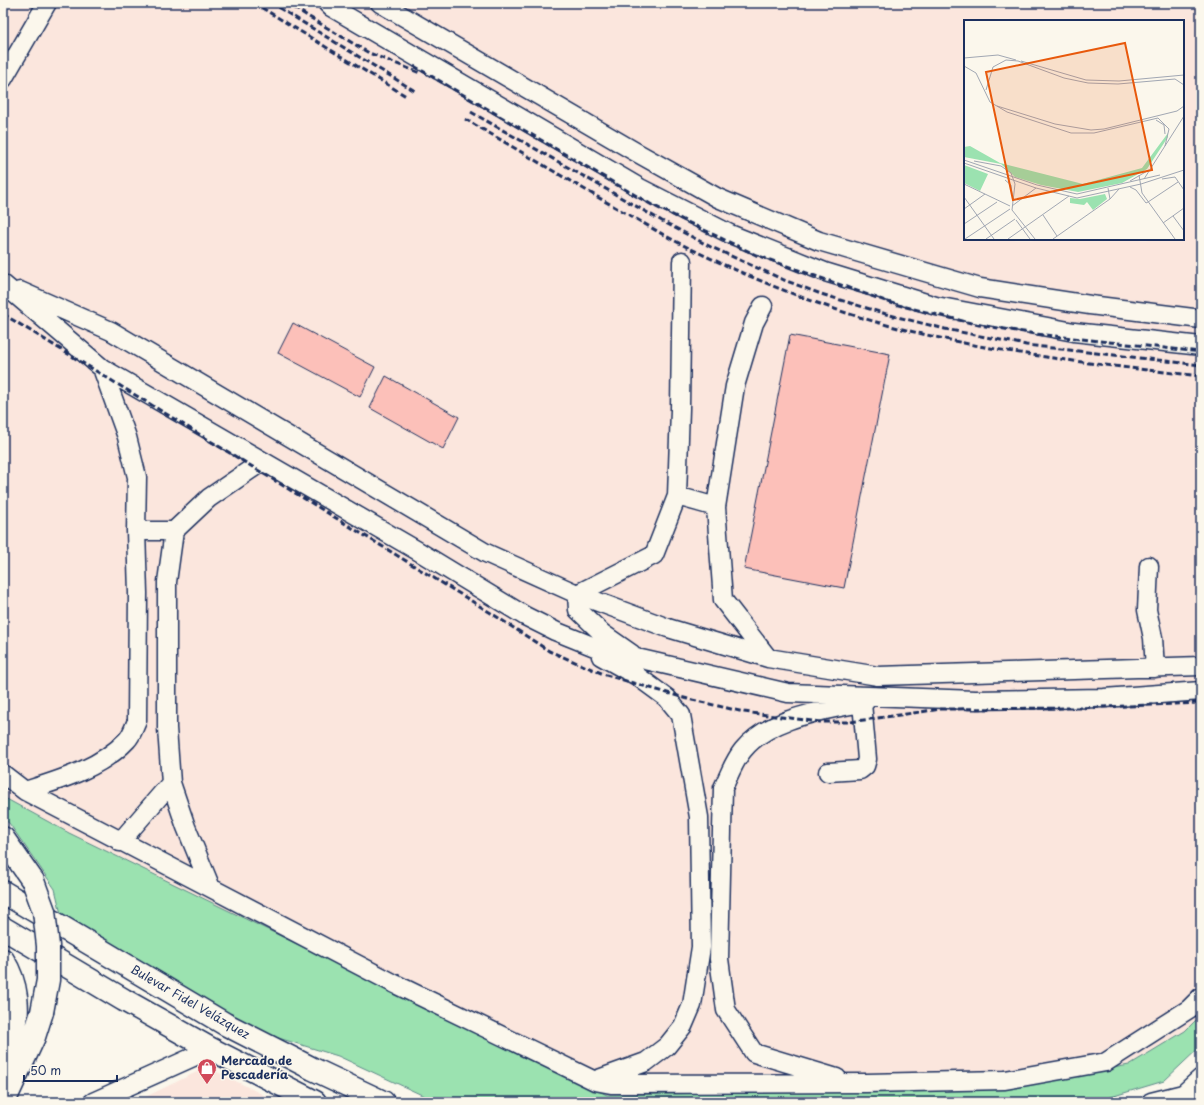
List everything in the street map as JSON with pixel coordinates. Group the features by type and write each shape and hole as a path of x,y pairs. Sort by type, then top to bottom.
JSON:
{"main road":[{"path":"3,838 33,881 44,911 48,946 48,980 42,1012 34,1037 4,1102"},
{"name":"Bulevar Fidel Velázquez","path":"3,892 225,1024 313,1069 383,1102"},
{"path":"3,928 124,1000 211,1049 307,1098 313,1069"},
{"path":"3,960 8,967 13,982 17,1014 13,1037 3,1061"}],"street":[{"path":"3,79 47,3"},
{"path":"327,3 331,7 640,188 730,234 825,272 936,306 1074,332 1201,346"},
{"path":"380,3 634,151 718,198 819,241 980,288 1090,305 1201,319"},
{"path":"577,594 654,555 677,496 682,261"},
{"path":"3,284 102,368 263,460 525,616 637,676 667,698 681,715 699,817 701,947 692,1005 683,1026 667,1046 646,1062 595,1081"},
{"path":"3,284 111,331 486,553 577,594 668,628 768,658 878,676 1201,666"},
{"path":"763,306 754,322 735,386 716,507 723,600 768,658"},
{"path":"25,791 71,776 111,754 128,739 137,721 137,477 127,437 102,368"},
{"path":"211,888 186,827 171,784 167,728 167,582 174,531 209,498 263,460"},
{"path":"677,496 716,507"},
{"path":"136,531 174,531"},
{"path":"1149,566 1146,610 1153,638 1154,668"},
{"path":"577,594 578,610 602,633 639,658"},
{"path":"555,631 602,650 788,693 975,700 1104,698 1201,691"},
{"path":"1103,669 1104,698"},
{"path":"855,1083 754,1053 726,1010 719,959 723,788 732,768 743,750 755,738 775,725 820,712 888,697"},
{"path":"828,772 860,770 865,766 867,759 862,703"},
{"path":"3,774 25,791 120,842 393,983 595,1081 611,1084 855,1083 1005,1080 1106,1062 1189,1009 1201,997"},
{"path":"120,842 171,784"},
{"path":"93,1102 211,1049"},
{"path":"1180,1098 1201,1078"},
{"path":"1151,1102 1201,1094"}],"shaded area":[{"path":"3,3 1201,3 1201,1015 1185,1031 1129,1065 1006,1088 607,1095 69,833 3,797"},
{"name":"Mercado de Pescadería","path":"207,1067 278,1102 135,1102"}],"green space":[{"path":"3,797 69,833 607,1095 1006,1088 1129,1065 1185,1031 1201,1015 1201,1046 1164,1081 1094,1102 437,1102 338,1056 262,1033 61,914 55,889 9,823 3,819"}],"building":[{"path":"293,323 375,367 360,397 278,353"},
{"path":"790,335 890,354 844,588 744,569"},
{"path":"386,376 459,417 443,449 370,408"}],"railway":[{"path":"254,3 406,96"},
{"path":"271,3 415,91"},
{"path":"286,3 369,53 420,73"},
{"path":"414,66 652,205 756,255 894,304 979,325 1036,334 1201,352"},
{"path":"471,112 662,221 711,247 784,280 821,294 886,314 945,329 1026,345 1201,365"},
{"path":"465,119 602,200 674,240 751,277 823,305 869,320 962,343 1057,359 1201,376"},
{"path":"3,314 491,613 549,651 606,675 688,699 744,712 820,722 850,722 941,709 1078,708 1201,703"}],"place":[{"name":"Mercado de Pescadería","path":"207,1085"}]}
